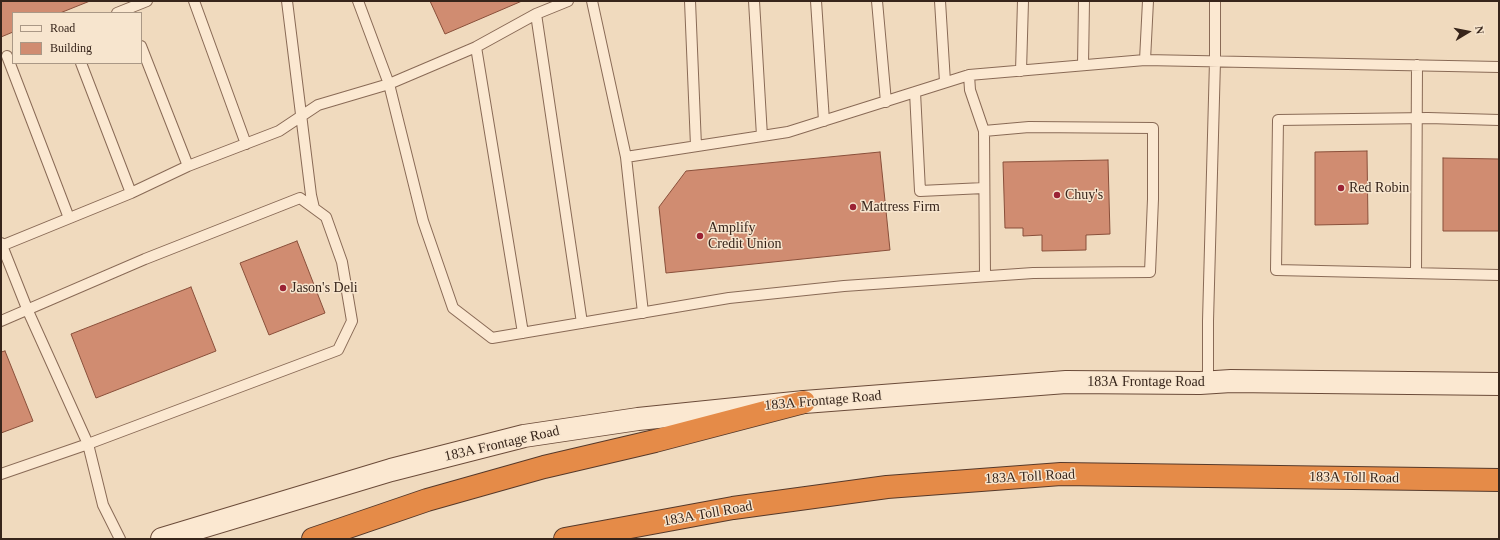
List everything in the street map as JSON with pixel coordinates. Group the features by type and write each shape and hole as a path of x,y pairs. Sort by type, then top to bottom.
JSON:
{"highway":[{"path":"313,539 428,500 515,475 804,402"},
{"name":"183A Toll Road","path":"565,539 733,508 887,487 1061,474 1499,480"}],"main road":[{"name":"183A Frontage Road","path":"162,539 391,470 524,436 638,418 804,402 1066,382 1231,381 1499,384"}],"lane":[{"path":"124,12 147,1"},
{"path":"194,1 246,144"},
{"path":"287,1 311,195 314,208"},
{"path":"358,1 390,84 423,221 453,308 492,338 728,298 844,286 985,276 1150,272 1153,191 1153,128 1029,126 984,131"},
{"path":"120,539 103,505 88,444 28,311 1,245 131,193 188,166 279,131 318,105 390,84 476,47 536,14 568,1"},
{"path":"592,1 626,157 643,313"},
{"path":"690,1 696,146"},
{"path":"754,1 762,136"},
{"path":"816,1 824,121"},
{"path":"877,1 886,102"},
{"path":"940,1 945,82"},
{"path":"1021,71 1023,1"},
{"path":"1083,65 1084,1"},
{"path":"1145,60 1148,1"},
{"path":"1208,382 1215,1"},
{"path":"536,14 582,323"},
{"path":"476,47 523,333"},
{"path":"142,49 188,166"},
{"path":"7,56 69,218"},
{"path":"626,157 788,132 969,75 1145,60 1499,67"},
{"path":"81,64 131,193"},
{"path":"1416,65 1416,273"},
{"path":"969,75 970,90 984,131 985,276"},
{"path":"915,92 920,191 984,188"},
{"path":"1499,120 1416,118 1278,120 1276,270 1499,275"},
{"path":"1,321 28,311 145,260 300,198 326,217 342,262 352,321 338,350 88,444 1,474"}],"building":[{"path":"1,1 90,1 62,12 12,12 12,32 1,37"},
{"path":"430,1 522,1 445,34"},
{"name":"Red Robin","path":"1367,151 1368,224 1315,225 1315,152"},
{"path":"880,152 890,250 666,273 659,207 686,171"},
{"path":"1443,158 1499,159 1499,231 1443,231"},
{"name":"Chuy's","path":"1108,160 1110,234 1086,235 1086,250 1042,251 1042,235 1023,236 1023,228 1005,228 1003,162"},
{"name":"Jason's Deli","path":"297,241 325,313 269,335 240,263"},
{"path":"191,287 216,351 96,398 71,334"},
{"path":"5,351 33,421 1,433 1,352"}],"place":[{"name":"Red Robin","path":"1341,188"},
{"name":"Chuy's","path":"1057,195"},
{"name":"Mattress Firm","path":"853,207"},
{"name":"Amplify Credit Union","path":"700,236"},
{"name":"Jason's Deli","path":"283,288"}]}
